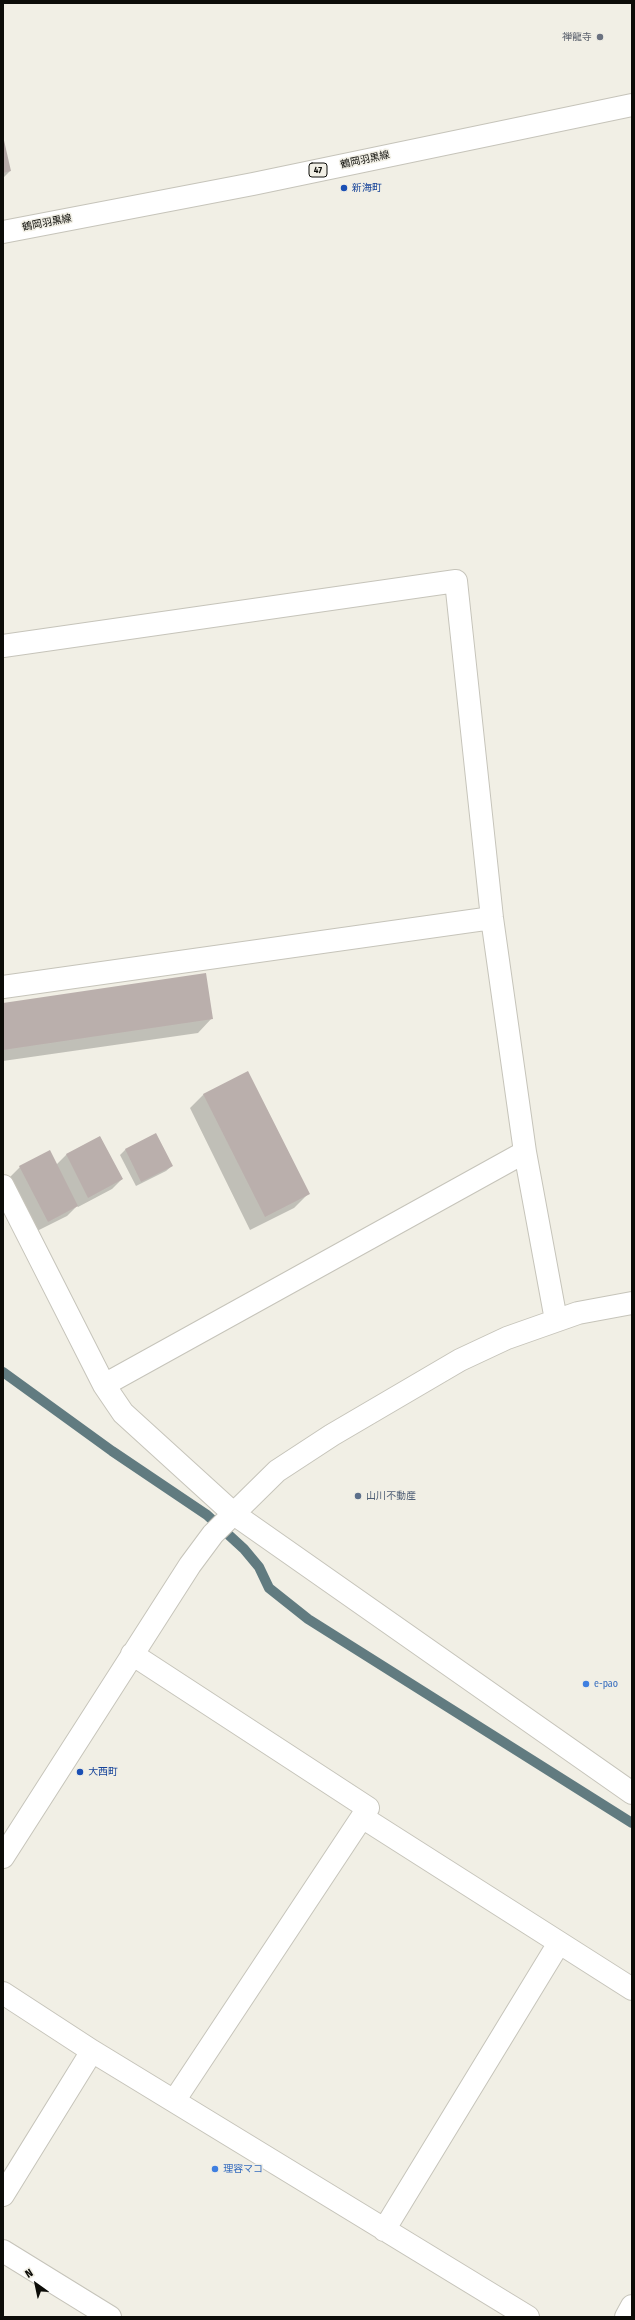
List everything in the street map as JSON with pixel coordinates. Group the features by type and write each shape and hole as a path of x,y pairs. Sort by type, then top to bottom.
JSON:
{"street":[{"name":"鶴岡羽黒線","path":"3,232 253,184 632,105"},
{"path":"3,646 456,581 492,918 525,1152 556,1320"},
{"path":"3,987 492,918"},
{"path":"104,1385 525,1152"},
{"path":"3,1186 104,1385 123,1413 234,1514 632,1793"},
{"path":"3,1857 190,1565 213,1534 277,1471 332,1435 460,1360 507,1338 556,1320 578,1313 632,1303"},
{"path":"132,1654 368,1808 174,2101"},
{"path":"362,1817 632,1989"},
{"path":"384,2230 559,1943"},
{"path":"3,1993 92,2051 528,2317"},
{"path":"3,2195 92,2051"},
{"path":"3,2251 110,2317"},
{"path":"626,2317 632,2306"}],"building":[{"path":"3,136 11,171 3,173"},
{"path":"206,973 213,1019 3,1050 3,1003"},
{"path":"248,1071 310,1194 265,1217 203,1094"},
{"path":"156,1133 173,1166 141,1182 125,1149"},
{"path":"100,1136 123,1179 88,1198 66,1154"},
{"path":"50,1150 78,1206 48,1222 19,1166"}],"waterway":[{"path":"3,1372 112,1451 207,1515 244,1549 259,1567 269,1588 308,1619 632,1823"}],"place":[{"name":"禅龍寺","path":"600,37"},
{"name":"新海町","path":"344,188"},
{"name":"山川不動産","path":"358,1496"},
{"name":"e-pao","path":"586,1684"},
{"name":"大西町","path":"80,1772"},
{"name":"理容マコ","path":"215,2169"}]}
